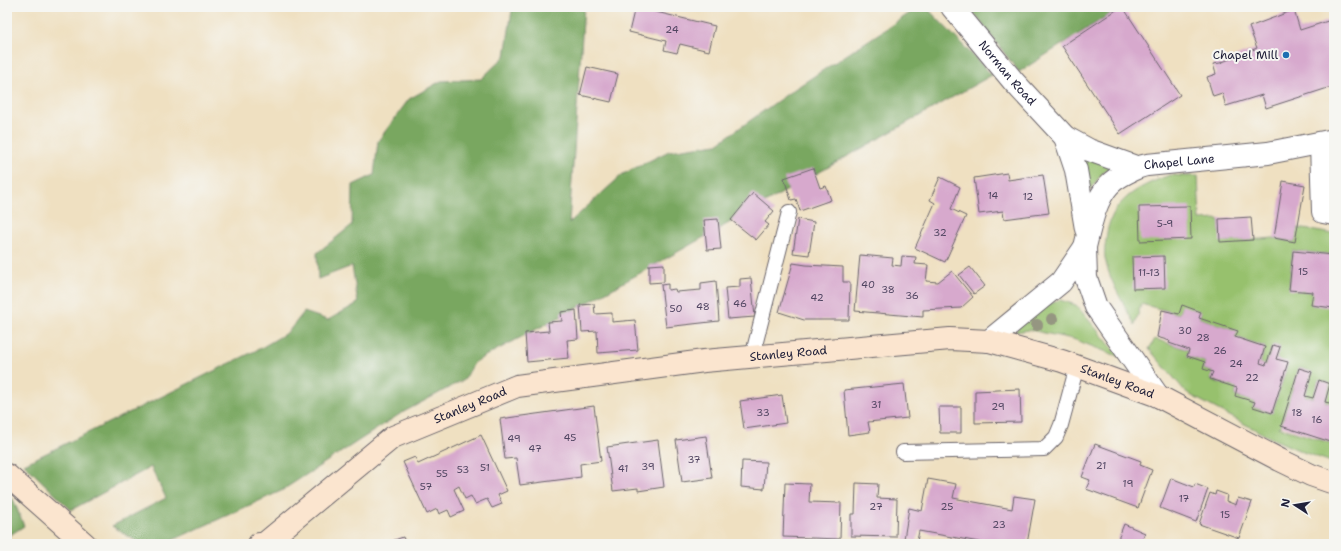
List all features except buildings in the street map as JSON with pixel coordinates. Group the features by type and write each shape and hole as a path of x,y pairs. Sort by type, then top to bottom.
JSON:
{"street":[{"name":"Norman Road","path":"954,8 1014,82 1065,137 1089,150 1136,167"},
{"name":"Norman Road","path":"1065,137 1076,170 1086,242"},
{"name":"Chapel Lane","path":"1158,396 1096,307 1086,278 1086,242 1096,206 1109,185 1136,167 1268,153 1327,142 1323,212 1334,214"},
{"name":"Chapel Lane","path":"988,341 1061,282 1086,242"},
{"name":"Stanley Road","path":"264,544 393,438 517,386 662,366 950,339 988,341 1062,361 1158,396 1280,460 1311,475 1334,483"},
{"path":"8,476 86,544"},
{"path":"258,544 264,544"}],"lane":[{"path":"752,357 789,212"},
{"path":"903,452 1044,449 1056,437 1061,425 1077,366"}],"green space":[{"path":"517,7 584,7 569,223 623,174 669,151 717,144 793,90 919,7 926,7 992,75 587,303 485,356 474,363 465,379 400,414 281,491 164,544 141,544 112,526 166,498 151,467 71,510 24,464 261,348 288,332 304,312 328,320 358,303 352,266 318,279 317,253 352,225 353,185 374,175 378,141 409,99 441,81 481,79 505,56 512,10"},
{"path":"969,7 1121,7 1019,72"},
{"path":"1079,152 1112,165 1100,176 1090,190"},
{"path":"1170,175 1198,176 1200,220 1219,219 1221,242 1274,238 1295,242 1297,228 1334,234 1334,255 1293,251 1289,289 1313,292 1312,305 1333,307 1334,300 1333,404 1325,402 1330,384 1319,380 1313,398 1305,396 1312,372 1299,368 1281,426 1278,427 1334,444 1334,463 1303,452 1271,438 1192,396 1185,391 1149,349 1155,339 1189,350 1187,356 1205,362 1203,369 1213,372 1210,380 1237,388 1235,396 1255,402 1253,407 1272,413 1288,363 1276,359 1280,347 1273,345 1266,365 1260,363 1265,347 1235,337 1237,331 1199,318 1201,312 1182,306 1179,314 1141,304 1135,325 1117,292 1107,266 1105,258 1105,244 1108,227 1119,205 1127,197 1146,185"},
{"path":"1060,300 1076,305 1120,357 1073,339 1030,330 1014,332 1036,309"},
{"path":"7,497 13,499 24,526 7,537"}],"place":[{"name":"Chapel Mill","path":"1286,55"}]}
